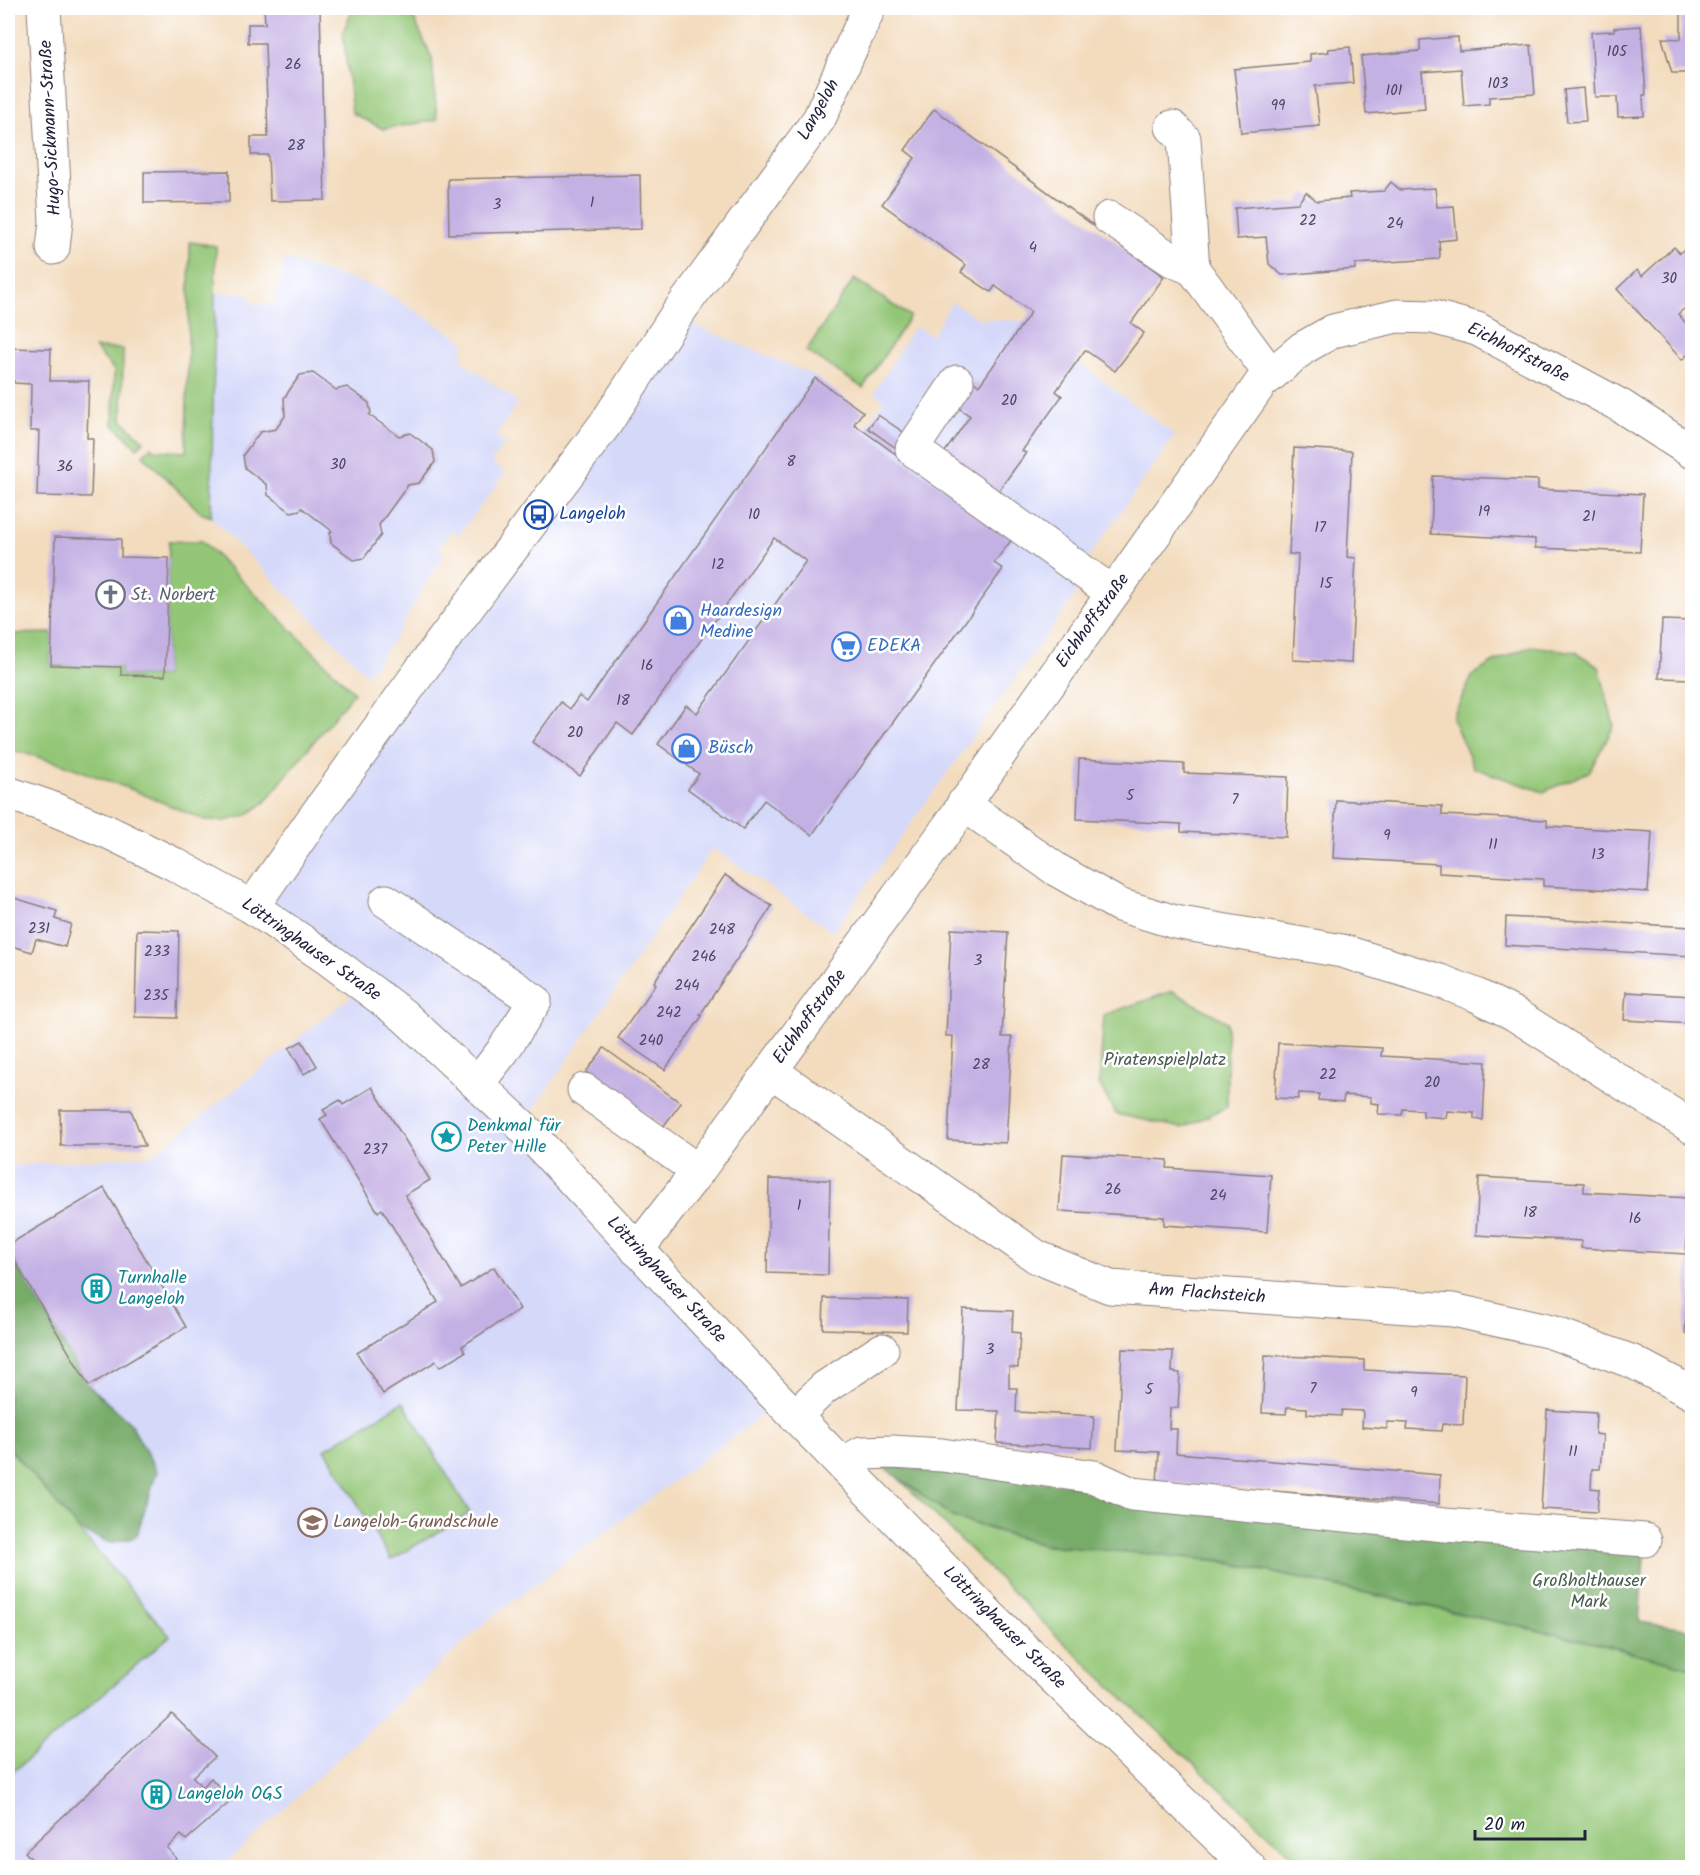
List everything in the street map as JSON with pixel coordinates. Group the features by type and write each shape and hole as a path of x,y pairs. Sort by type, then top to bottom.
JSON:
{"street":[{"name":"Hugo-Sickmann-Straße","path":"44,8 56,221 53,248"},
{"name":"Langeloh","path":"252,908 435,650 606,423 675,317 819,119 869,8"},
{"path":"1172,127 1185,139 1193,269"},
{"path":"1109,218 1172,260 1193,269 1271,375"},
{"name":"Eichhoffstraße","path":"637,1250 699,1171 771,1071 1261,383 1303,348 1333,331 1397,316 1433,316 1478,329 1621,406 1692,452"},
{"path":"957,382 912,449 1113,593"},
{"name":"Löttringhauser Straße","path":"8,793 108,832 174,864 252,908 327,958 403,1015 478,1083 553,1158 795,1416 989,1615 1250,1868"},
{"path":"963,804 1057,870 1119,905 1175,922 1342,951 1440,981 1476,995 1514,1014 1692,1127"},
{"path":"386,901 535,1001 502,1052 478,1083"},
{"name":"Am Flachsteich","path":"771,1071 1037,1257 1110,1287 1453,1310 1551,1332 1633,1362 1692,1393"},
{"path":"584,1090 699,1171"},
{"path":"795,1416 824,1388 882,1350"},
{"path":"842,1464 862,1453 942,1455 1095,1477 1132,1494 1445,1526 1645,1540"}],"shaded area":[{"path":"285,259 381,289 463,341 462,361 518,402 496,436 505,443 491,462 506,473 459,535 452,530 438,549 445,555 396,636 367,675 211,517 215,293 247,293 254,304 273,304"},
{"path":"952,302 979,319 1024,321 1031,312 1077,362 1175,435 1074,578 1082,585 833,932 713,848 522,1126 781,1401 489,1619 221,1867 8,1868 8,1166 153,1155 364,986 252,907 675,317 813,375 864,411 856,423 864,429 884,401 874,393 914,326 932,336"}],"green space":[{"path":"353,8 409,8 432,58 437,120 383,129 352,113 343,32"},
{"path":"190,242 216,246 211,517 201,513 143,455 151,447 154,450 186,452"},
{"path":"854,279 910,316 863,388 806,351"},
{"path":"95,348 123,349 122,420 144,441 137,448 113,424 114,370"},
{"path":"169,541 202,541 354,692 264,803 245,816 225,821 204,820 63,764 8,749 8,634 52,633 51,665 121,667 121,675 165,676"},
{"path":"1531,646 1576,652 1599,667 1614,726 1589,772 1543,792 1474,768 1452,718 1473,675 1492,663"},
{"name":"Piratenspielplatz","path":"1172,991 1227,1022 1227,1107 1182,1128 1116,1114 1099,1084 1104,1015"},
{"path":"8,1250 89,1386 130,1423 157,1471 136,1537 110,1543 79,1530 8,1446"},
{"path":"403,1402 470,1513 391,1560 325,1449"},
{"path":"8,1447 170,1636 8,1776"},
{"name":"Großholthauser Mark","path":"881,1465 1645,1546 1639,1622 1692,1630 1692,1668 1609,1646 1218,1560 1045,1545 953,1517"},
{"path":"896,1476 954,1518 1045,1546 1115,1550 1219,1561 1603,1645 1692,1668 1692,1867 1304,1867 1058,1637"}],"building":[{"path":"264,8 320,8 325,200 270,201 268,155 251,155 251,137 268,137 265,43 248,43 248,24 265,24"},
{"path":"1681,13 1692,13 1692,73 1672,73 1662,38 1681,39"},
{"path":"1641,26 1646,95 1643,95 1644,116 1618,117 1617,97 1595,97 1591,32"},
{"path":"1458,37 1459,51 1531,45 1535,94 1489,97 1489,104 1464,106 1461,69 1422,72 1425,109 1366,114 1361,56 1420,51 1420,40"},
{"path":"1350,47 1353,83 1315,86 1320,126 1241,133 1234,69 1310,62 1310,54 1329,52 1328,49"},
{"path":"1583,88 1586,121 1567,122 1564,90"},
{"path":"934,109 1164,277 1131,323 1144,333 1115,371 1085,350 1056,391 1062,396 1022,451 1026,453 994,497 940,459 970,416 956,406 973,381 979,386 1031,312 995,286 991,292 961,272 966,265 882,204 915,158 905,150"},
{"path":"229,171 229,202 144,203 144,172"},
{"path":"640,175 641,229 449,234 448,179"},
{"path":"1391,182 1400,190 1435,188 1437,207 1454,206 1457,239 1439,241 1440,256 1438,259 1355,264 1355,269 1282,275 1269,264 1266,237 1237,239 1235,208 1298,203 1306,192 1317,201 1350,198 1349,193 1384,191"},
{"path":"1692,242 1692,290 1687,296 1692,302 1678,314 1692,330 1692,350 1682,360 1617,289 1637,270 1642,276 1674,247 1680,253"},
{"path":"8,348 51,349 50,381 89,381 87,438 93,438 91,497 37,496 39,431 30,431 31,384 8,381"},
{"path":"313,373 336,390 347,387 369,403 371,413 369,415 399,436 410,433 433,450 435,462 419,483 408,485 379,525 381,535 364,558 354,560 331,543 330,533 332,531 302,508 291,512 268,495 267,485 245,468 243,455 260,432 276,429 285,416 284,398 300,375"},
{"name":"EDEKA","path":"815,378 863,412 854,424 1013,538 994,563 1003,569 812,835 764,800 743,829 688,789 699,774 658,744 686,705 697,713 806,561 774,538 633,735 617,723 580,776 532,742 561,702 570,709 579,696 587,702"},
{"path":"878,415 906,434 896,448 868,428"},
{"path":"1294,448 1352,451 1347,557 1356,558 1351,663 1293,660 1298,555 1289,554"},
{"path":"1433,476 1538,480 1538,489 1643,494 1640,552 1535,548 1535,539 1431,534"},
{"name":"St. Norbert","path":"55,537 121,539 121,557 169,558 165,676 121,675 121,667 51,665"},
{"path":"1662,620 1692,621 1692,679 1659,678"},
{"path":"1079,759 1184,764 1184,773 1288,777 1286,837 1181,832 1181,824 1077,819"},
{"path":"1336,800 1442,806 1442,815 1547,820 1547,826 1652,832 1648,892 1543,886 1543,879 1439,873 1439,864 1333,858"},
{"path":"725,875 772,906 665,1070 618,1038 656,984 654,982"},
{"path":"8,896 57,911 55,919 71,924 65,947 36,939 32,952 8,945"},
{"path":"1506,917 1692,927 1692,956 1505,945"},
{"path":"951,929 1008,932 1002,1037 1012,1037 1006,1143 948,1140 953,1036 946,1036"},
{"path":"137,930 179,931 177,1018 135,1017"},
{"path":"1626,992 1692,996 1692,1024 1624,1020"},
{"path":"302,1041 317,1066 304,1074 289,1048"},
{"path":"1278,1043 1382,1048 1381,1056 1486,1062 1483,1120 1474,1119 1474,1113 1447,1111 1446,1118 1423,1116 1423,1110 1403,1109 1402,1115 1378,1114 1379,1104 1371,1103 1371,1097 1344,1095 1343,1102 1318,1100 1319,1094 1299,1093 1298,1099 1275,1098"},
{"path":"604,1048 681,1103 663,1127 586,1072"},
{"path":"372,1087 430,1180 405,1195 461,1288 494,1267 520,1309 462,1346 465,1352 440,1367 436,1361 383,1394 357,1353 438,1302 382,1209 378,1212 320,1119 327,1115 323,1110 340,1100 343,1105"},
{"path":"60,1110 131,1110 145,1146 61,1146"},
{"path":"1063,1154 1168,1160 1167,1168 1271,1175 1267,1232 1164,1225 1164,1217 1059,1211"},
{"path":"1479,1177 1584,1183 1584,1192 1689,1198 1686,1254 1581,1248 1582,1241 1476,1235"},
{"path":"769,1179 830,1180 828,1275 767,1273"},
{"name":"Turnhalle Langeloh","path":"104,1188 186,1327 89,1386 8,1250 8,1245"},
{"path":"1689,1255 1692,1255 1692,1334 1685,1334"},
{"path":"824,1298 908,1300 907,1332 823,1329"},
{"path":"963,1309 1013,1311 1012,1332 1020,1333 1018,1368 1009,1367 1009,1388 1017,1388 1016,1412 1094,1416 1092,1448 997,1443 999,1411 958,1410"},
{"path":"1122,1349 1173,1351 1172,1372 1180,1373 1178,1408 1170,1408 1169,1429 1177,1429 1176,1453 1440,1475 1439,1504 1157,1482 1159,1452 1117,1450"},
{"path":"1265,1355 1364,1360 1364,1370 1465,1375 1463,1425 1442,1424 1441,1431 1407,1429 1408,1423 1387,1422 1387,1429 1362,1427 1363,1411 1342,1410 1341,1416 1307,1414 1307,1408 1287,1407 1286,1414 1262,1413"},
{"path":"1547,1410 1596,1413 1595,1434 1603,1435 1600,1469 1592,1469 1591,1488 1599,1489 1597,1512 1541,1509"},
{"name":"Langeloh OGS","path":"172,1714 215,1757 193,1777 203,1787 211,1778 231,1801 186,1840 181,1835 167,1848 176,1858 167,1868 39,1868 25,1852"}],"place":[{"name":"Langeloh","path":"538,514"},
{"name":"St. Norbert","path":"110,595"},
{"name":"Haardesign Medine","path":"679,621"},
{"name":"EDEKA","path":"846,646"},
{"name":"Büsch","path":"687,748"},
{"name":"Denkmal für Peter Hille","path":"446,1136"},
{"name":"Turnhalle Langeloh","path":"97,1288"},
{"name":"Langeloh-Grundschule","path":"312,1522"},
{"name":"Langeloh OGS","path":"156,1794"}]}
